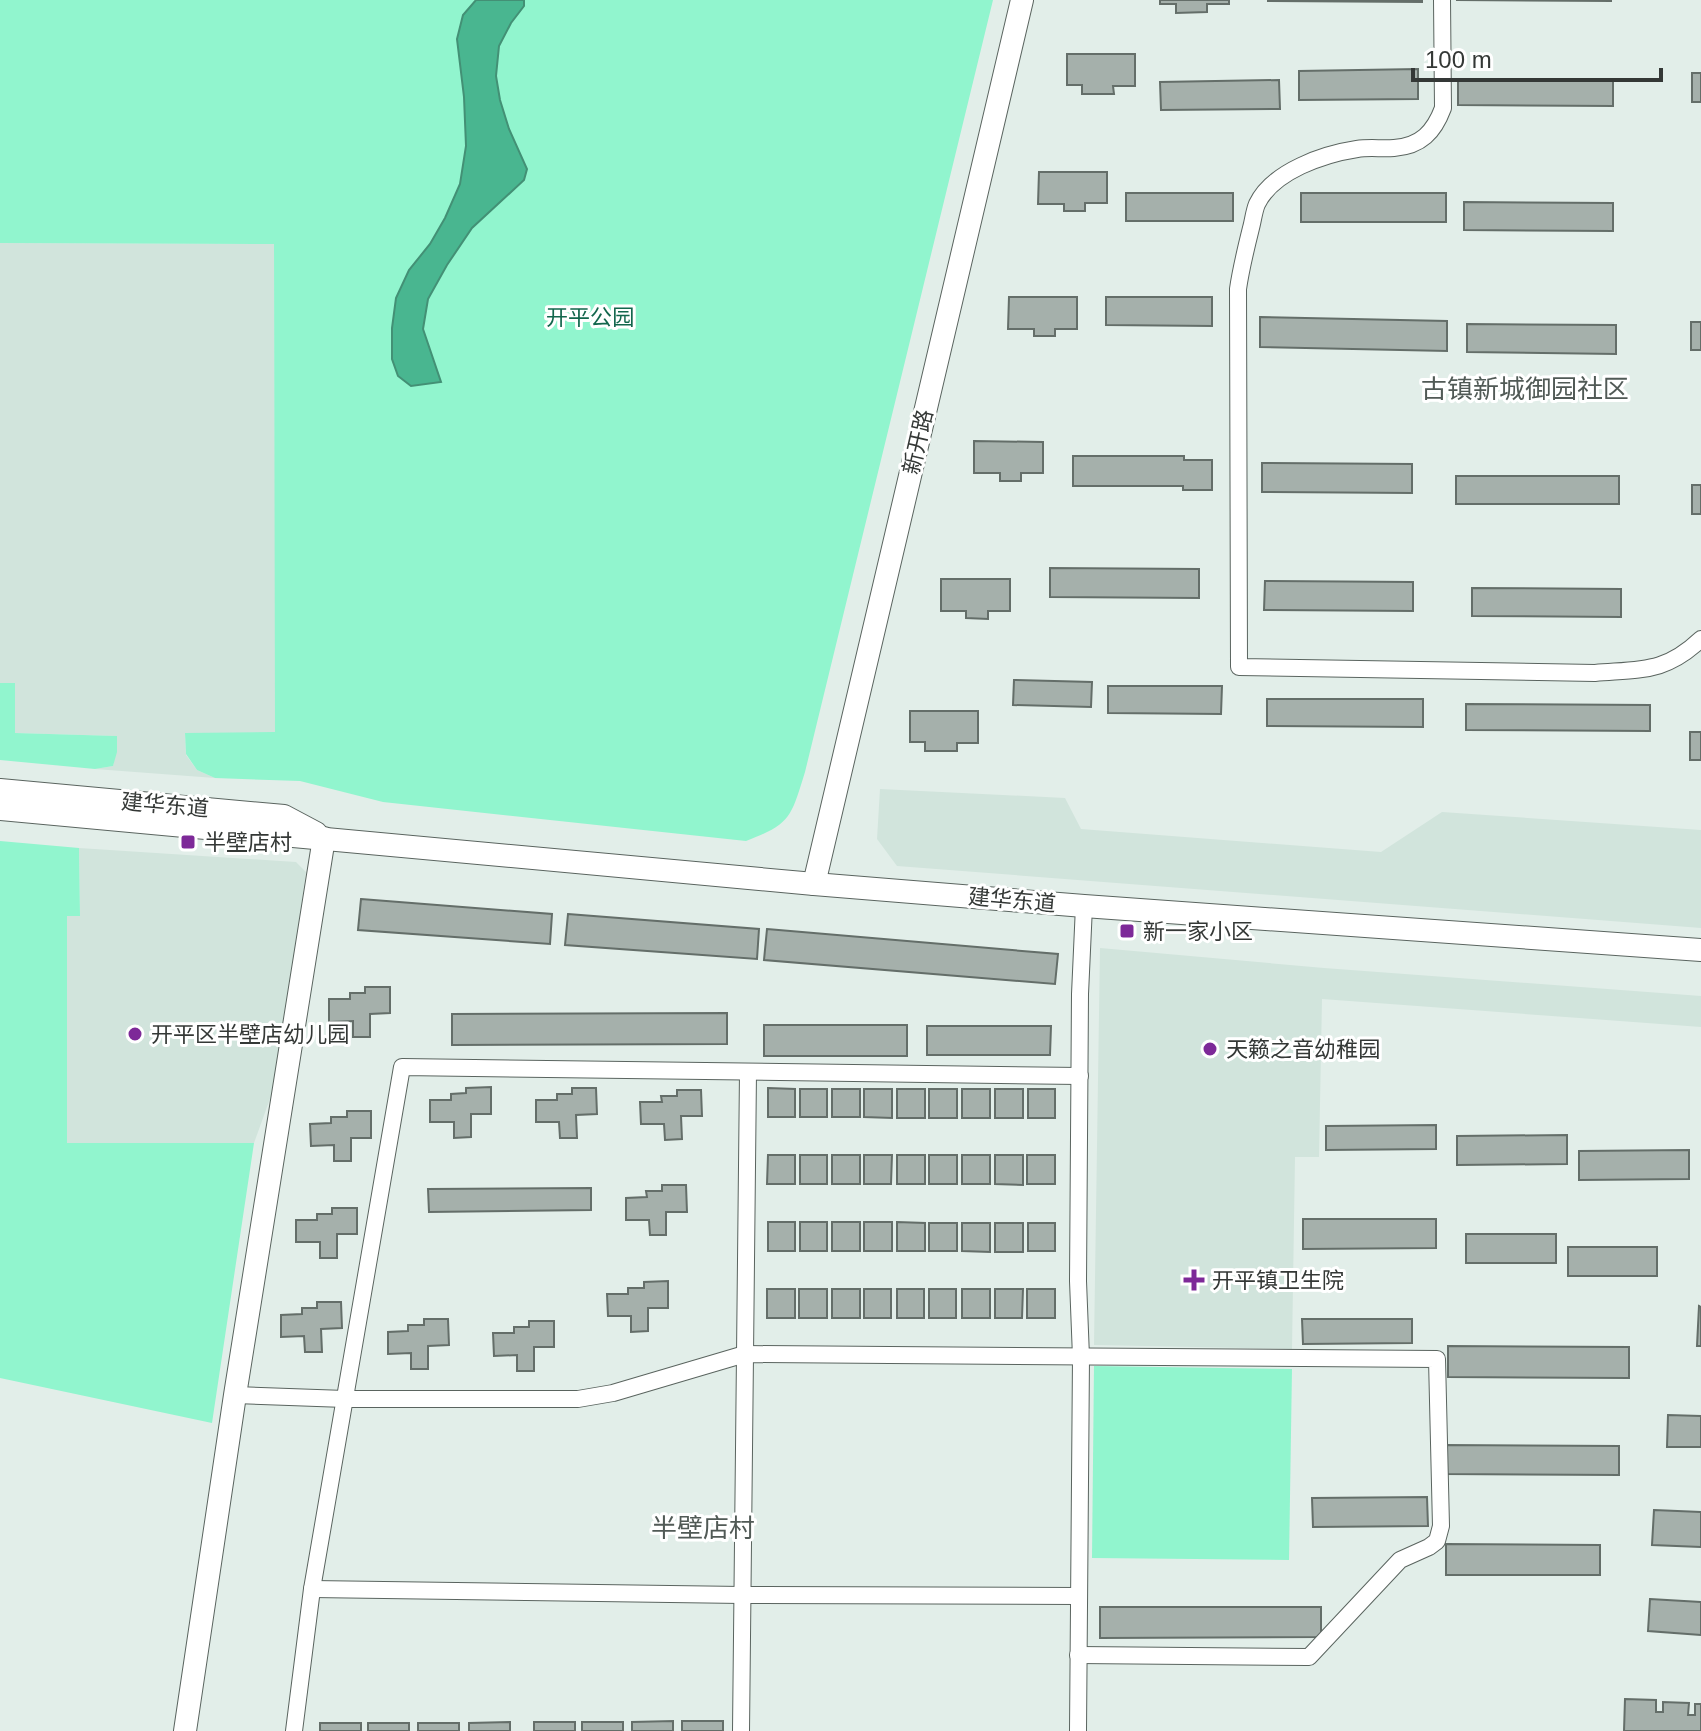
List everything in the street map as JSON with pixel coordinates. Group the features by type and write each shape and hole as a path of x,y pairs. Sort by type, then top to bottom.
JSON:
{"main road":[{"name":"新开路","path":"814,884 1022,0"},
{"name":"建华东道","path":"0,790 284,816 324,838"},
{"name":"建华东道","path":"0,809 814,884 1701,950"},
{"path":"185,1731 324,838"}],"street":[{"path":"1442,0 1443,108 1427,136 1406,146 1359,148 1320,158 1290,171 1268,190 1258,204 1238,289 1239,667 1595,673 1650,669 1684,655 1701,639"},
{"path":"1078,1731 1080,994 1084,906"},
{"path":"294,1731 312,1589 402,1067 1080,1076"},
{"path":"741,1731 748,1072"},
{"path":"235,1395 345,1399 578,1399 613,1393 745,1354 1437,1359 1441,1526 1437,1541 1400,1560 1309,1657 1078,1655"},
{"path":"312,1589 1079,1596"}],"shaded area":[{"path":"476,0 524,0 524,6 499,46 496,76 509,129 527,169 524,180 472,228 428,299 423,329 441,382 411,386 398,376 392,359 396,298 409,270 430,244 445,218 460,184 466,146 457,39 463,15"},
{"path":"0,243 274,244 276,733 185,733 186,755 197,770 215,778 95,769 113,766 117,736 15,733 15,684 0,683"},
{"path":"880,789 1065,798 1081,829 1381,852 1442,812 1701,830 1701,928 897,866 877,839"},
{"path":"79,848 296,862 306,872 276,1082 254,1143 67,1143 67,915 80,915"},
{"path":"1100,948 1701,996 1701,1027 1322,999 1319,1157 1295,1157 1292,1349 1094,1345"}],"green space":[{"name":"开平公园","path":"0,0 993,0 805,772 792,809 781,824 746,841 383,802 300,781 215,778 197,770 186,754 185,733 275,732 274,244 0,243"},
{"path":"0,683 15,683 15,733 117,736 113,766 95,769 0,760"},
{"path":"0,841 79,848 80,916 67,916 67,1143 254,1143 212,1423 0,1378"},
{"path":"1094,1366 1292,1369 1289,1560 1092,1558"}],"building":[{"path":"1160,0 1229,0 1229,4 1207,4 1207,12 1176,13 1176,4 1160,4"},
{"path":"1422,0 1422,2 1268,1"},
{"path":"1456,0 1611,0 1611,1"},
{"path":"1067,54 1135,54 1135,86 1113,86 1114,94 1082,94 1082,85 1067,85"},
{"path":"1418,69 1418,99 1299,100 1299,71"},
{"path":"1692,73 1701,73 1701,102 1692,102"},
{"path":"1458,79 1613,79 1613,106 1458,105"},
{"path":"1279,80 1280,109 1161,110 1160,82"},
{"path":"1039,172 1107,172 1107,203 1085,203 1085,211 1064,211 1064,204 1038,204"},
{"path":"1126,193 1233,193 1233,221 1126,221"},
{"path":"1301,193 1446,193 1446,222 1301,222"},
{"path":"1464,202 1613,203 1613,231 1464,230"},
{"path":"1009,297 1077,297 1077,329 1055,329 1055,336 1034,336 1034,329 1008,329"},
{"path":"1106,297 1212,297 1212,326 1106,325"},
{"path":"1260,317 1447,321 1447,351 1260,347"},
{"path":"1691,322 1701,322 1701,350 1691,350"},
{"path":"1467,324 1616,325 1616,354 1467,352"},
{"path":"974,441 1043,442 1043,473 1021,473 1021,481 1000,481 1000,473 974,473"},
{"path":"1073,456 1184,456 1184,460 1212,460 1212,490 1183,490 1183,486 1073,486"},
{"path":"1262,463 1412,464 1412,493 1262,492"},
{"path":"1456,476 1619,476 1619,504 1456,504"},
{"path":"1692,485 1701,485 1701,514 1692,514"},
{"path":"1050,568 1199,569 1199,598 1050,597"},
{"path":"941,579 1010,579 1010,611 988,611 988,619 966,618 966,611 941,611"},
{"path":"1265,581 1413,582 1413,611 1264,610"},
{"path":"1472,588 1621,589 1621,617 1472,616"},
{"path":"1014,680 1092,682 1091,707 1013,705"},
{"path":"1108,686 1222,686 1221,714 1108,713"},
{"path":"1267,699 1423,699 1423,727 1267,726"},
{"path":"1466,704 1650,705 1650,731 1466,730"},
{"path":"910,711 978,711 978,743 957,743 957,751 925,751 925,742 910,742"},
{"path":"1690,732 1701,732 1701,760 1690,760"},
{"path":"361,899 552,914 550,944 358,930"},
{"path":"568,914 759,929 757,959 565,945"},
{"path":"767,929 1058,954 1055,984 764,960"},
{"path":"365,987 390,987 390,1013 370,1014 370,1037 353,1037 353,1021 329,1022 329,999 350,999 350,993 365,993"},
{"path":"727,1013 727,1044 452,1045 452,1014"},
{"path":"764,1025 907,1025 907,1056 764,1056"},
{"path":"927,1026 1051,1026 1050,1055 927,1055"},
{"path":"491,1087 491,1114 471,1114 471,1137 454,1138 454,1122 430,1122 430,1100 451,1100 451,1094 466,1093 466,1088"},
{"path":"572,1088 596,1088 597,1114 576,1115 577,1138 560,1138 559,1122 536,1122 536,1100 557,1100 557,1094 572,1094"},
{"path":"768,1088 795,1089 795,1117 768,1117"},
{"path":"800,1089 827,1089 827,1117 800,1117"},
{"path":"832,1089 860,1089 860,1117 832,1117"},
{"path":"864,1089 892,1089 892,1118 864,1117"},
{"path":"897,1089 925,1089 925,1118 897,1118"},
{"path":"929,1089 957,1089 957,1118 929,1118"},
{"path":"962,1089 990,1089 990,1118 962,1118"},
{"path":"995,1089 1023,1089 1023,1118 995,1118"},
{"path":"1028,1089 1055,1089 1055,1118 1028,1118"},
{"path":"677,1090 701,1090 702,1116 681,1116 682,1139 665,1140 664,1124 641,1124 640,1102 662,1102 661,1096 677,1096"},
{"path":"347,1111 371,1111 371,1138 351,1138 351,1161 334,1161 334,1145 311,1146 310,1124 331,1123 331,1117 347,1117"},
{"path":"1436,1125 1436,1149 1326,1150 1326,1126"},
{"path":"1567,1135 1567,1164 1457,1165 1457,1136"},
{"path":"1689,1150 1689,1179 1579,1180 1579,1151"},
{"path":"768,1155 795,1155 795,1184 767,1184"},
{"path":"800,1155 827,1155 827,1184 800,1184"},
{"path":"832,1155 860,1155 860,1184 832,1184"},
{"path":"864,1155 892,1155 891,1184 864,1184"},
{"path":"897,1155 925,1155 925,1184 897,1184"},
{"path":"929,1155 957,1155 957,1184 929,1184"},
{"path":"962,1155 990,1155 990,1184 962,1184"},
{"path":"995,1155 1023,1155 1023,1185 995,1184"},
{"path":"1027,1155 1055,1155 1055,1184 1027,1184"},
{"path":"662,1185 686,1185 687,1212 666,1212 666,1235 650,1235 649,1220 626,1220 626,1198 647,1197 646,1191 662,1191"},
{"path":"591,1188 591,1210 429,1212 428,1189"},
{"path":"332,1208 357,1208 357,1234 337,1234 337,1258 320,1258 320,1242 296,1242 296,1220 317,1220 317,1214 332,1214"},
{"path":"1303,1219 1436,1219 1436,1248 1303,1249"},
{"path":"768,1222 795,1222 795,1251 768,1251"},
{"path":"800,1222 827,1222 827,1251 800,1251"},
{"path":"832,1222 860,1222 860,1251 832,1251"},
{"path":"864,1222 892,1222 892,1251 864,1251"},
{"path":"897,1222 925,1223 925,1251 897,1251"},
{"path":"929,1223 957,1223 957,1251 929,1251"},
{"path":"962,1223 990,1223 990,1252 962,1251"},
{"path":"995,1223 1023,1223 1023,1252 995,1252"},
{"path":"1028,1223 1055,1223 1055,1251 1028,1251"},
{"path":"1466,1234 1556,1234 1556,1263 1466,1263"},
{"path":"1568,1247 1657,1247 1657,1276 1568,1276"},
{"path":"668,1281 668,1308 648,1308 648,1331 631,1332 631,1316 608,1316 607,1294 628,1294 628,1288 644,1288 644,1282"},
{"path":"767,1289 795,1289 795,1318 767,1318"},
{"path":"799,1289 827,1289 827,1318 799,1318"},
{"path":"832,1289 860,1289 860,1318 832,1318"},
{"path":"864,1289 891,1289 891,1318 864,1318"},
{"path":"897,1289 924,1289 924,1318 897,1318"},
{"path":"929,1289 956,1289 956,1318 929,1318"},
{"path":"962,1289 990,1289 990,1318 962,1318"},
{"path":"995,1289 1023,1289 1022,1318 995,1318"},
{"path":"1027,1289 1055,1289 1055,1318 1027,1318"},
{"path":"317,1302 341,1302 342,1328 321,1329 322,1352 305,1352 304,1336 281,1337 281,1315 302,1314 302,1308 317,1308"},
{"path":"1699,1306 1701,1346 1697,1346"},
{"path":"424,1319 448,1319 449,1345 428,1346 428,1369 411,1369 411,1353 388,1354 388,1332 408,1331 408,1325 424,1325"},
{"path":"1302,1319 1412,1319 1412,1343 1303,1344"},
{"path":"529,1321 554,1321 554,1347 534,1347 534,1371 517,1371 517,1355 494,1356 493,1333 514,1333 514,1327 529,1327"},
{"path":"1448,1346 1629,1347 1629,1378 1448,1377"},
{"path":"1668,1415 1701,1416 1701,1447 1667,1447"},
{"path":"1444,1445 1619,1446 1619,1475 1444,1474"},
{"path":"1427,1497 1428,1526 1313,1527 1312,1498"},
{"path":"1654,1510 1701,1512 1701,1547 1652,1545"},
{"path":"1446,1544 1600,1545 1600,1575 1446,1575"},
{"path":"1650,1599 1701,1602 1701,1635 1648,1631"},
{"path":"1100,1607 1321,1607 1321,1637 1100,1638"},
{"path":"1625,1699 1656,1700 1656,1712 1663,1712 1663,1702 1689,1703 1688,1715 1695,1715 1695,1704 1701,1704 1701,1731 1624,1731"},
{"path":"673,1721 673,1731 632,1731 632,1722"},
{"path":"682,1721 723,1721 723,1731 682,1731"},
{"path":"510,1722 510,1731 469,1731 469,1723"},
{"path":"534,1722 575,1722 575,1731 534,1731"},
{"path":"582,1722 623,1722 623,1731 582,1731"},
{"path":"320,1723 361,1723 361,1731 320,1731"},
{"path":"368,1723 409,1723 409,1731 368,1731"},
{"path":"418,1723 459,1723 459,1731 418,1731"}],"place":[{"name":"半壁店村","path":"188,842"},
{"name":"新一家小区","path":"1127,931"},
{"name":"开平区半壁店幼儿园","path":"135,1034"},
{"name":"天籁之音幼稚园","path":"1210,1049"},
{"name":"开平镇卫生院","path":"1194,1280"}],"district":[{"name":"古镇新城御园社区","path":"1525,389"},
{"name":"半壁店村","path":"703,1528"}]}
